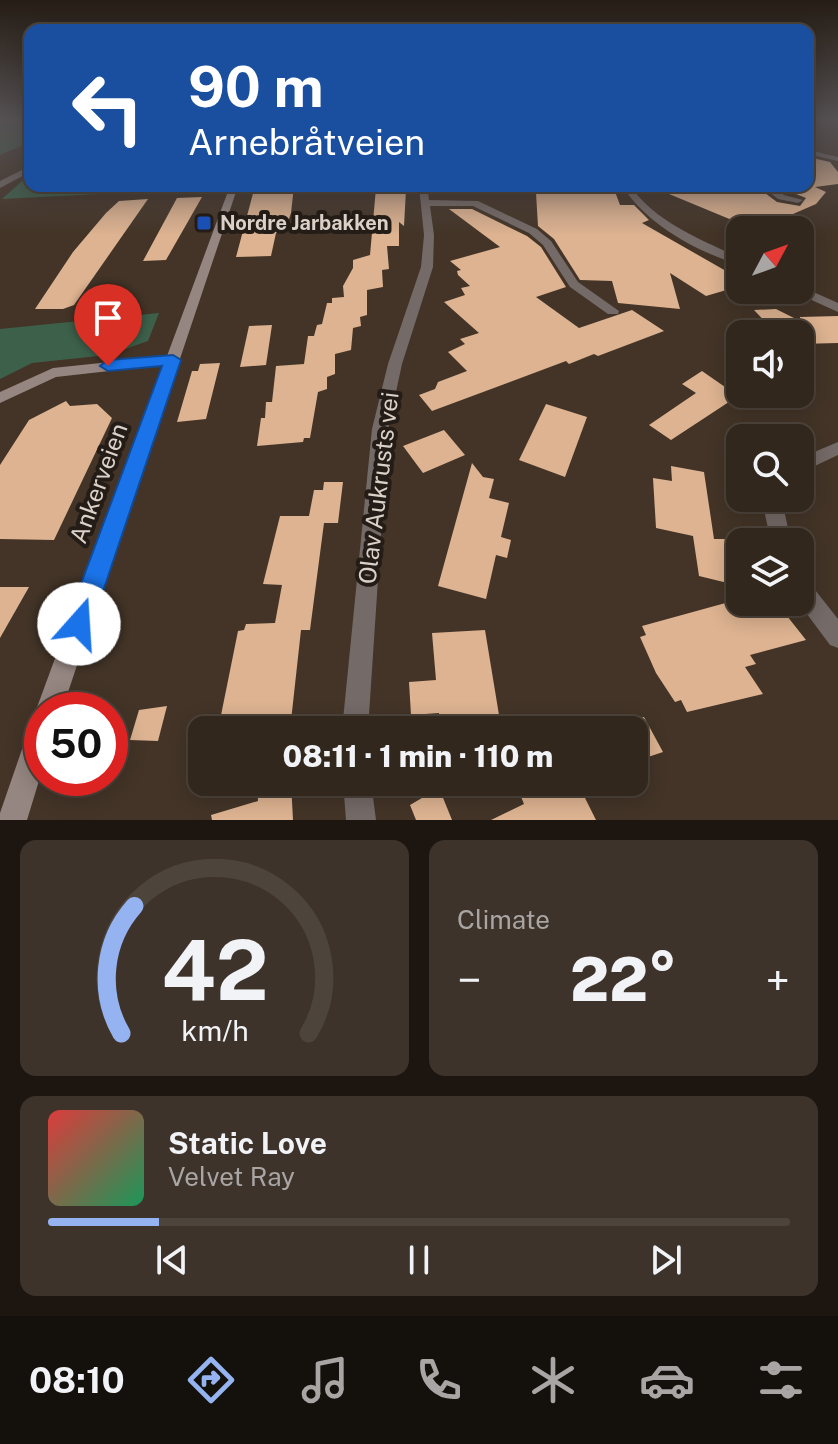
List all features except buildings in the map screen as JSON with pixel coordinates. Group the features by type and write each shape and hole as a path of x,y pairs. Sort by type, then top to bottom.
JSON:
{"main road":[{"name":"Ankerveien","path":"55,692 232,192"},
{"path":"0,398 53,373 173,360"},
{"path":"12,820 24,784"}],"street":[{"path":"0,185 24,172"},
{"name":"Olav Aukrusts vei","path":"356,716 380,429 395,364 427,267 429,235 424,192"},
{"path":"628,192 635,202 651,214 726,254"},
{"path":"774,192 781,197 798,200"},
{"path":"425,203 475,203 533,231 547,243 574,284 613,311"},
{"path":"814,297 838,308"},
{"path":"814,459 838,448"},
{"path":"814,606 838,637"},
{"path":"358,796 361,820"}],"green space":[{"path":"24,179 24,192 100,192 99,194 2,199"},
{"path":"159,313 148,341 108,355 32,363 0,379 0,329"}],"place":[{"name":"Nordre Jarbakken","path":"204,223"}],"route":[{"path":"79,624 173,360 108,366"}]}
